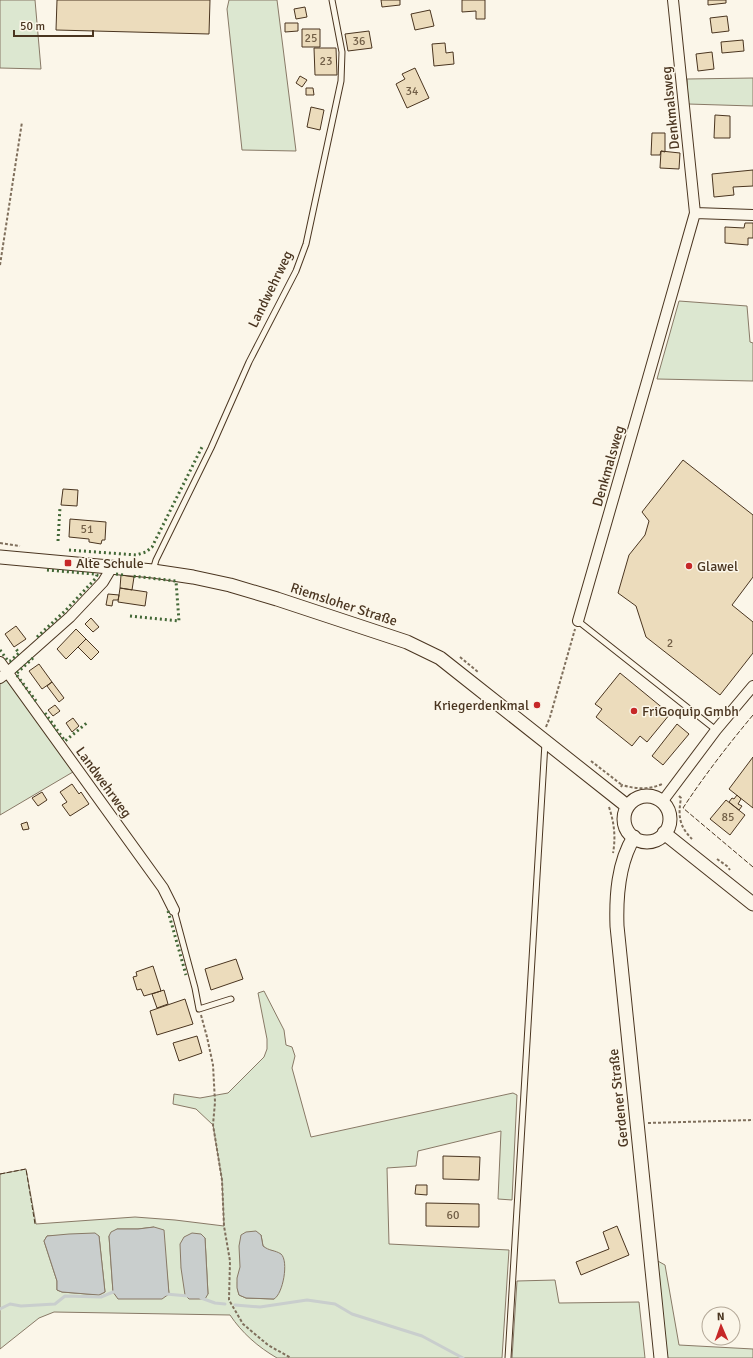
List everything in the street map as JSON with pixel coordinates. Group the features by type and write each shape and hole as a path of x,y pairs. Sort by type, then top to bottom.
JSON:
{"main road":[{"name":"Riemsloher Straße","path":"0,557 192,576 230,585 277,599 407,642 440,658 627,806"},
{"path":"644,796 651,796 662,802 669,814 668,827 659,838 653,840 640,840 628,833 624,820 624,813 627,806 638,798 644,796"},
{"path":"664,833 753,904"},
{"name":"Gerdener Straße","path":"634,837 628,846 616,896 616,926 661,1358"}],"street":[{"name":"Denkmalsweg","path":"578,621 695,213 673,0"},
{"path":"695,213 753,215"},
{"path":"4,675 70,617 103,582 112,567"},
{"name":"Landwehrweg","path":"0,662 4,675 163,888 174,910"},
{"path":"662,802 716,730 753,686"}],"lane":[{"name":"Landwehrweg","path":"153,571 156,560 211,448 249,362 296,271 306,244 341,81 342,52 332,0"},
{"path":"578,621 716,730"},
{"path":"508,1358 520,1134 545,740"},
{"path":"174,910 195,988 199,1009 231,999"}],"path":[{"path":"0,265 22,122"},
{"path":"546,727 578,621"},
{"path":"612,855 615,836 608,804 622,785 634,788 646,788 664,783 681,798 679,809 680,819 684,831 695,842"},
{"path":"716,858 727,866 733,874"},
{"path":"199,1009 213,1065 215,1102 213,1125 222,1180 224,1226 230,1261 229,1300 243,1324 268,1345 291,1358"},
{"path":"636,1124 753,1120"}],"green space":[{"path":"0,0 35,0 41,69 0,68"},
{"path":"229,0 277,0 296,151 242,150 227,9"},
{"path":"753,78 753,106 688,104 687,79"},
{"path":"679,301 747,306 750,342 753,343 753,381 657,379"},
{"path":"0,662 78,769 0,815"},
{"path":"264,991 284,1030 286,1045 292,1047 295,1056 292,1068 311,1137 513,1093 517,1095 512,1200 498,1199 501,1131 418,1151 416,1166 387,1168 389,1244 509,1250 502,1358 277,1358 251,1339 230,1315 54,1312 39,1318 0,1349 0,1174 26,1169 36,1224 135,1217 224,1226 222,1180 213,1125 196,1109 173,1104 174,1094 200,1098 228,1093 264,1057 267,1049 267,1039 258,993","holes":["154,1227 166,1264 169,1294 118,1298 113,1292 109,1236 117,1229","261,1235 263,1246 268,1250 276,1252 274,1299 246,1298 239,1295 237,1287 238,1279 247,1256","47,1236 99,1236 105,1292 99,1295 62,1292 57,1290 57,1281 44,1241","205,1238 208,1294 181,1268"]},
{"path":"656,1260 665,1265 679,1345 753,1349 753,1358 667,1358"},
{"path":"555,1280 559,1303 639,1302 645,1358 512,1358 517,1281"}],"shaded area":[{"path":"154,1227 164,1230 169,1294 162,1299 118,1299 113,1292 109,1236 111,1232 117,1229"},
{"path":"256,1231 261,1235 263,1246 281,1254 285,1263 284,1277 280,1291 274,1299 246,1298 239,1295 237,1288 237,1278 240,1267 239,1246 241,1235 246,1232"},
{"path":"95,1233 99,1236 105,1292 99,1295 62,1292 57,1290 57,1281 44,1241 47,1236"},
{"path":"192,1233 201,1234 205,1238 208,1294 205,1299 189,1299 185,1295 181,1268 180,1244 184,1237"}],"building":[{"path":"57,0 210,0 209,34 56,30"},
{"path":"381,0 400,0 400,5 382,7"},
{"path":"462,0 485,0 485,19 476,19 476,11 462,12"},
{"path":"708,0 726,0 726,3 708,5"},
{"path":"305,7 307,17 296,19 294,9"},
{"path":"430,10 434,26 415,30 411,14"},
{"path":"727,16 729,31 712,33 710,18"},
{"path":"285,23 298,23 298,31 285,32"},
{"path":"302,29 320,29 320,47 302,47"},
{"path":"369,31 372,48 348,51 345,34"},
{"path":"743,40 744,51 722,53 721,42"},
{"path":"445,43 446,53 453,52 454,64 434,66 432,44"},
{"path":"314,48 336,48 337,75 315,75"},
{"path":"712,52 714,69 698,71 696,54"},
{"path":"415,68 429,98 407,108 396,84 405,79 402,74"},
{"path":"300,76 307,80 302,87 296,83"},
{"path":"306,88 313,88 314,95 306,95"},
{"path":"311,107 324,110 320,130 307,127"},
{"path":"715,115 730,116 730,138 714,138"},
{"path":"652,133 665,133 665,152 661,151 660,155 651,155"},
{"path":"661,151 680,153 679,169 660,168"},
{"path":"753,170 753,186 733,187 734,195 714,197 712,174"},
{"path":"745,223 753,223 753,238 748,238 748,245 725,243 725,227 744,228"},
{"name":"Glawel","path":"683,460 753,515 753,577 732,605 753,622 753,653 720,695 646,637 636,606 618,593 629,555 645,535 649,521 642,512"},
{"path":"63,489 78,490 77,506 61,505"},
{"path":"70,519 106,522 105,540 102,540 101,544 89,542 89,539 69,537"},
{"path":"121,575 134,577 132,590 120,588"},
{"path":"120,588 147,592 145,606 118,602"},
{"path":"108,594 119,595 118,600 113,600 112,606 106,605"},
{"path":"91,618 99,627 93,632 85,624"},
{"path":"16,626 26,639 14,647 5,634"},
{"path":"76,629 86,639 66,659 57,649"},
{"path":"86,639 99,652 91,660 78,647"},
{"path":"39,664 52,682 42,689 29,671"},
{"name":"FriGoquip Gmbh","path":"620,673 670,714 647,742 640,736 632,746 596,717 602,709 595,704"},
{"path":"52,682 64,698 59,702 47,686"},
{"path":"55,705 60,711 53,716 48,710"},
{"path":"73,718 79,726 72,732 66,723"},
{"path":"677,724 689,734 663,765 652,756"},
{"path":"753,757 753,808 729,789"},
{"path":"72,784 79,794 81,792 89,804 70,816 62,805 67,802 60,792"},
{"path":"42,792 47,800 38,806 32,798"},
{"path":"737,795 741,799 738,804 742,806 739,810 729,802"},
{"path":"726,800 745,815 730,835 710,819"},
{"path":"27,822 29,829 23,830 21,824"},
{"path":"236,959 243,979 211,990 205,969"},
{"path":"153,966 161,991 144,996 141,989 137,990 133,977 137,976 136,972"},
{"path":"164,990 168,1004 157,1008 152,994"},
{"path":"185,999 193,1024 157,1035 150,1011"},
{"path":"197,1036 202,1053 179,1061 173,1043"},
{"path":"443,1156 480,1157 479,1180 443,1179"},
{"path":"416,1185 427,1185 427,1195 415,1194"},
{"path":"426,1203 479,1204 479,1227 426,1226"},
{"path":"617,1226 629,1255 581,1275 576,1262 609,1249 603,1232"}],"waterway":[{"path":"0,1309 10,1304 21,1306 55,1304 65,1296 101,1297 116,1292"},
{"path":"166,1294 188,1296"},
{"path":"201,1298 215,1303 225,1304"},
{"path":"235,1305 260,1307 307,1300 335,1304 352,1314 422,1336 463,1358"}],"hedge":[{"path":"69,550 136,555 146,552 152,547 202,447"},
{"path":"58,541 60,507"},
{"path":"37,637 66,610 96,578 97,575 47,570"},
{"path":"116,574 124,575"},
{"path":"130,616 179,621 176,581 132,576"},
{"path":"0,650 8,661 10,661 19,653 16,649"},
{"path":"33,658 16,674 36,701"},
{"path":"45,713 65,741 88,722"},
{"path":"168,911 186,975"}],"fence":[{"path":"753,715 716,761 683,808 753,867"},
{"path":"0,1174 26,1169 35,1224"}],"place":[{"name":"Alte Schule","path":"68,563"},
{"name":"Glawel","path":"689,566"},
{"name":"Kriegerdenkmal","path":"537,705"},
{"name":"FriGoquip Gmbh","path":"634,711"}]}
